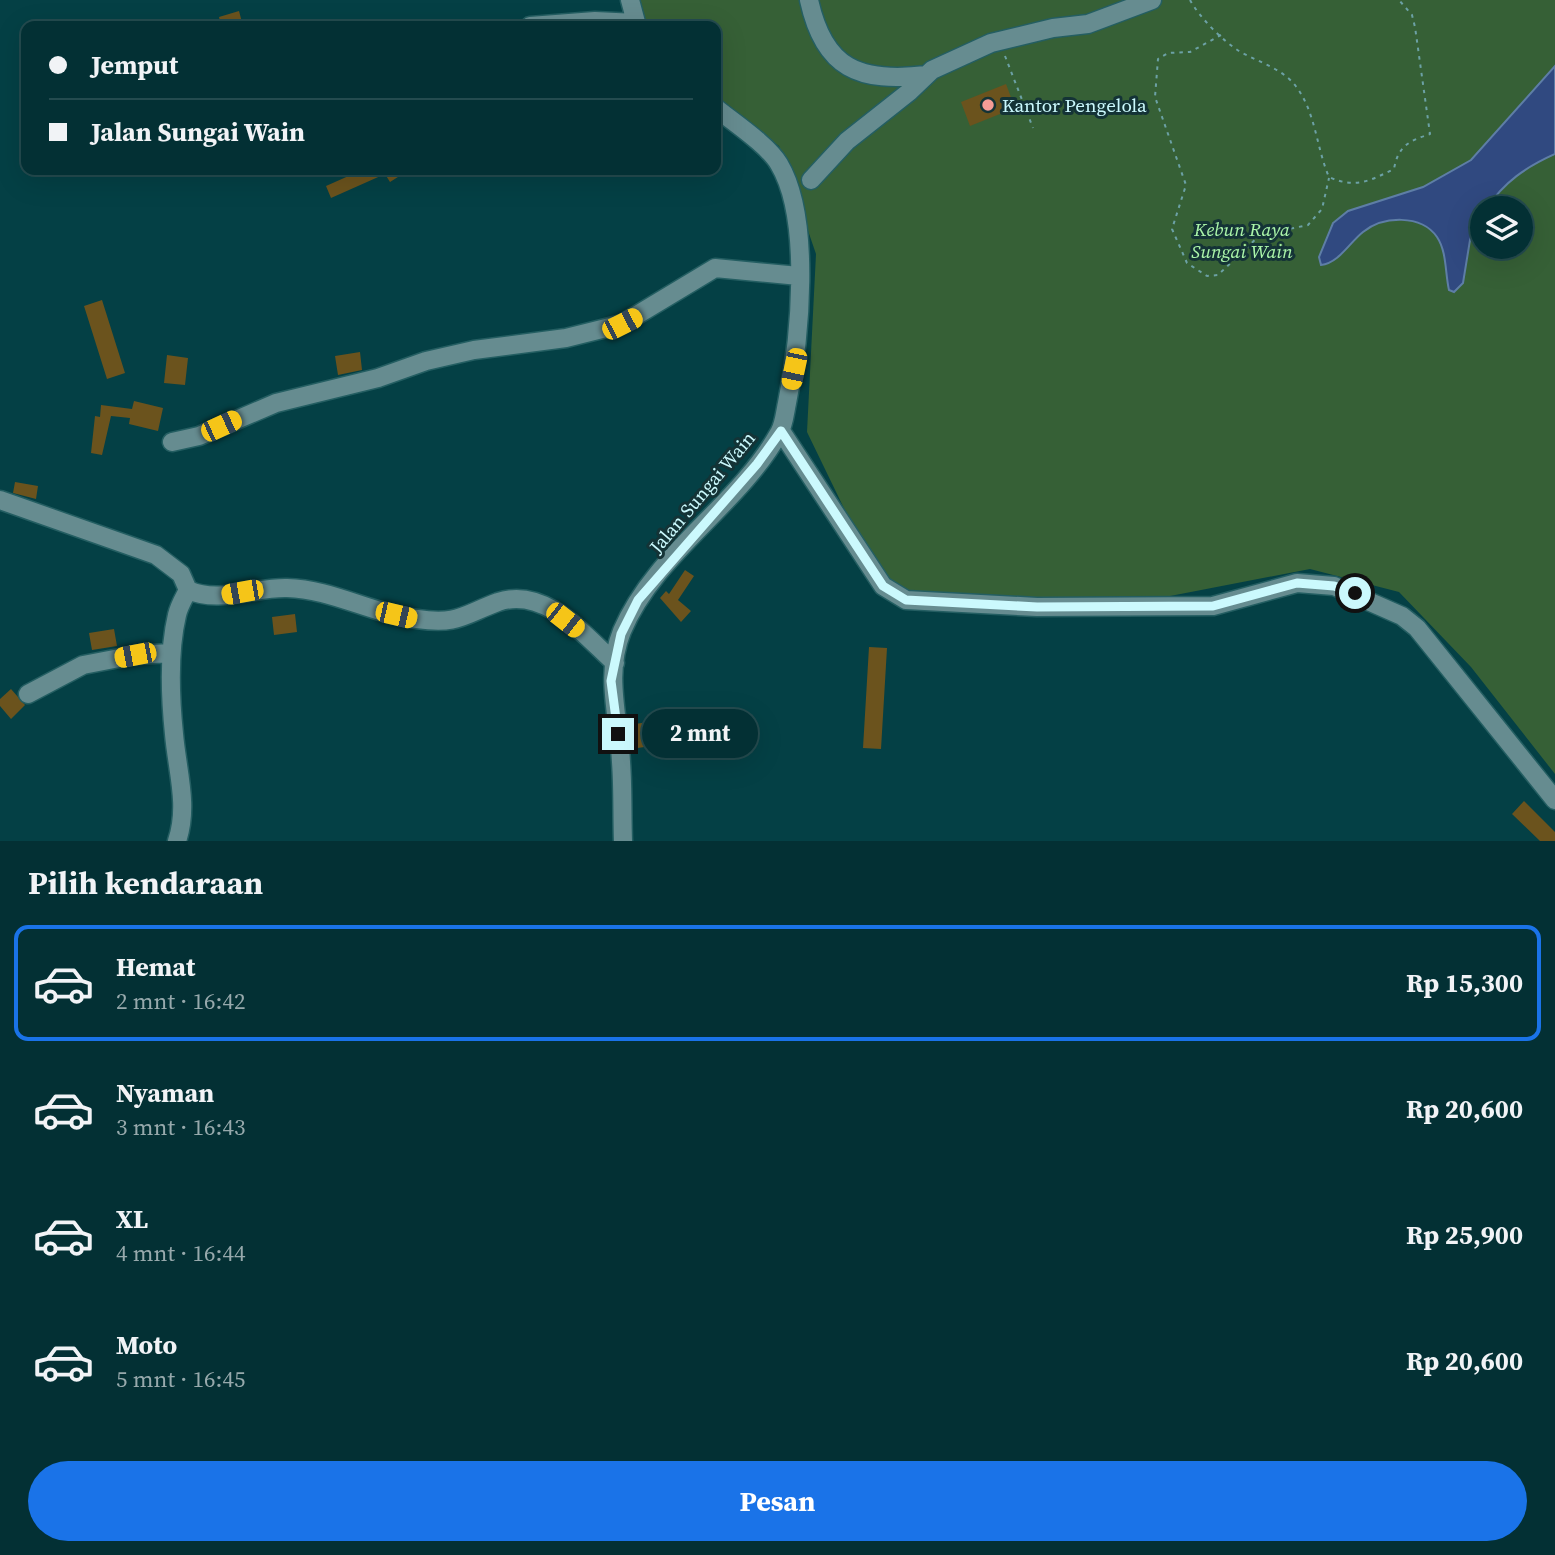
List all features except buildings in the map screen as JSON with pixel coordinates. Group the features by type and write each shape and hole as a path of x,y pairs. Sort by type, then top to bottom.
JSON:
{"street":[{"path":"630,0 635,21"},
{"path":"809,0 815,27 830,54 836,58 880,77 927,75"},
{"path":"811,180 847,141 927,75 953,60 999,41 1053,28 1088,24 1152,0"},
{"name":"Jalan Sungai Wain","path":"622,841 621,760 611,681 621,634 638,600 757,464 781,431 794,369 799,318 798,238 789,185 777,161 721,112"},
{"path":"172,442 199,436 276,403 378,378 426,361 474,350 566,338 622,324 715,268 730,267 799,276"},
{"path":"781,431 883,586 906,600 1037,607 1213,606 1297,583 1334,586 1355,593 1402,616 1432,642 1555,800"},
{"path":"0,499 156,555 181,574 188,590 177,616 171,653 174,734 182,795 178,841"},
{"path":"188,590 211,597 259,589 311,588 379,611 439,621 463,619 499,602 525,599 551,608 615,663"},
{"path":"28,694 83,665 135,655 171,653"}],"path":[{"path":"1190,0 1237,49 1277,70 1294,84 1310,113 1329,177 1322,209 1308,225 1259,235 1218,275 1206,276 1187,263 1172,229 1184,196 1184,174 1158,108 1153,86 1158,59 1168,53 1190,52 1222,35"},
{"path":"1329,177 1345,184 1368,182 1394,169 1401,148 1409,141 1430,134 1415,27 1412,15 1399,0"},
{"path":"999,41 1033,128"}],"green space":[{"name":"Kebun Raya Sungai Wain","path":"633,0 1555,0 1555,774 1471,667 1399,592 1310,569 1165,597 1066,601 887,597 807,432 816,254 779,146 721,106 721,21 636,21"}],"water":[{"path":"1555,66 1555,154 1516,176 1496,196 1470,196 1470,240 1463,283 1454,292 1449,290 1444,256 1437,237 1422,224 1412,221 1391,220 1371,227 1339,256 1321,265 1319,257 1333,223 1348,211 1423,187 1471,160"}],"place":[{"name":"Kantor Pengelola","path":"988,105"}],"route":[{"path":"618,734 611,681 621,634 638,600 757,464 781,431 883,586 906,600 1037,607 1213,606 1239,600 1255,592 1297,583 1334,586 1355,593"}]}
